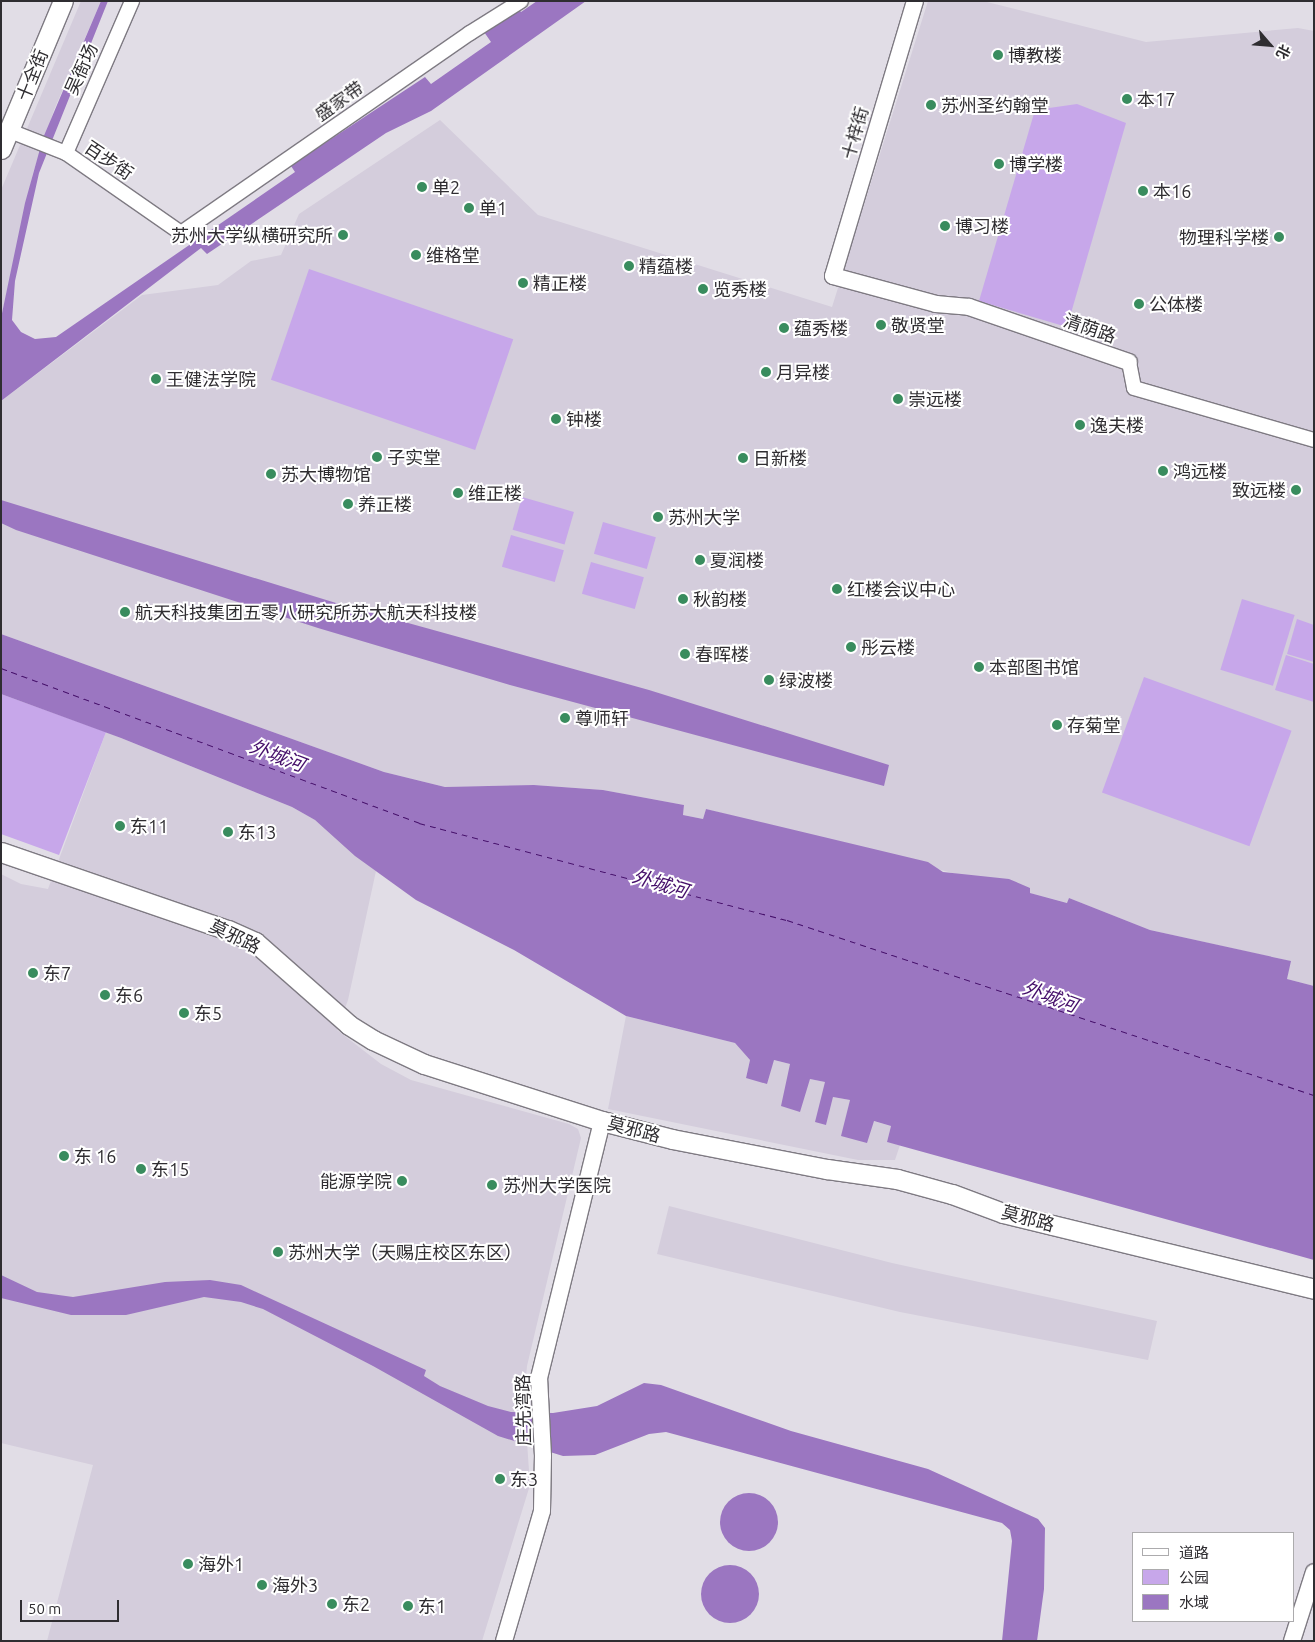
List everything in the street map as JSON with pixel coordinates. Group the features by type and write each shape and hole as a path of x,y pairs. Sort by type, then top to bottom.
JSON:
{"main road":[{"name":"十全街","path":"1,149 63,1"},
{"name":"莫邪路","path":"1,852 242,936 273,956 349,1025 373,1040 424,1064 602,1121 684,1142 897,1179 952,1194 1003,1212 1314,1289"}],"street":[{"name":"吴衙场","path":"66,153 132,1"},
{"name":"盛家带","path":"181,233 470,33 521,1"},
{"name":"十梓街","path":"834,276 914,1"},
{"name":"百步街","path":"10,131 51,149 66,153 181,233"},
{"name":"清荫路","path":"834,276 936,304 969,307 1129,362 1134,388 1314,440"},
{"name":"庄先湾路","path":"504,1641 542,1512 543,1456 539,1409 539,1378 602,1121"},
{"path":"1292,1641 1314,1572"}],"shaded area":[{"path":"81,1 101,1 54,110 33,173 1,318 1,190"},
{"name":"苏州大学","path":"928,1 983,1 1146,42 1298,28 1314,31 1314,986 1287,979 1290,961 1150,930 1069,898 1068,903 706,809 703,819 683,815 684,805 603,790 534,785 445,787 384,772 1,634 1,401 142,295 218,285 251,261 281,255 299,214 440,120 538,215 832,307"},
{"name":"苏州大学（天赐庄校区东区）","path":"106,732 292,807 315,820 376,871 348,1000 337,1030 381,1064 411,1080 569,1124 578,1129 581,1138 527,1366 524,1399 530,1485 482,1641 47,1641 93,1465 1,1443 1,874 21,884 48,889"},
{"path":"626,1016 735,1043 750,1060 746,1078 773,1060 790,1064 810,1079 825,1082 826,1125 833,1097 850,1100 842,1136 873,1121 891,1126 887,1142 900,1145 895,1160 858,1160 608,1109"},
{"path":"669,1206 892,1263 1157,1321 1148,1360 900,1312 657,1254"}],"green space":[{"path":"1077,104 1126,123 1067,327 979,301 1035,110"},
{"path":"309,269 513,339 475,450 271,380"},
{"path":"522,497 574,512 565,545 513,530"},
{"path":"603,522 656,537 647,569 594,554"},
{"path":"511,535 564,550 555,582 502,567"},
{"path":"591,562 644,577 635,609 582,594"},
{"path":"1242,599 1295,615 1273,686 1220,670"},
{"path":"1297,619 1314,625 1314,662 1287,654"},
{"path":"1286,655 1314,664 1314,702 1275,690"},
{"path":"1144,677 1292,731 1249,846 1102,793"},
{"path":"1,694 106,732 59,855 1,834"}],"water":[{"path":"101,1 108,1 39,173 15,281 12,320 21,332 35,339 56,337 295,172 291,166 325,143 425,77 431,84 491,42 482,29 517,7 521,12 537,1 586,1 431,111 386,133 207,254 201,248 1,401 1,318 25,203 43,138"},
{"path":"1,500 336,603 649,690 889,765 884,786 510,685 318,628 16,530 1,523"},
{"name":"外城河","path":"1,634 384,772 445,787 534,785 603,790 684,805 683,815 703,819 706,809 928,862 943,872 1009,879 1030,888 1030,893 1067,903 1069,898 1150,930 1291,961 1287,979 1314,986 1314,1260 887,1142 891,1126 874,1121 867,1143 841,1136 850,1100 833,1097 826,1125 815,1122 825,1082 810,1079 800,1112 781,1106 790,1064 774,1060 767,1084 746,1078 750,1060 735,1043 626,1016 514,950 416,900 355,856 315,820 292,807 121,738 1,694"},
{"path":"1,1275 37,1292 73,1297 165,1282 210,1280 241,1285 426,1370 424,1376 440,1386 488,1406 511,1412 553,1413 597,1406 644,1383 661,1385 791,1431 928,1469 1038,1519 1045,1528 1044,1589 1037,1641 1002,1641 1012,1541 1010,1530 1002,1523 666,1432 649,1434 595,1455 563,1456 498,1436 373,1366 263,1309 241,1302 204,1297 126,1315 71,1315 1,1298"},
{"path":"743,1493 755,1493 770,1501 778,1516 778,1528 770,1543 755,1551 743,1551 728,1543 720,1528 720,1516 728,1501"},
{"path":"724,1565 736,1565 751,1573 759,1588 759,1600 751,1615 736,1623 724,1623 709,1615 701,1600 701,1588 709,1573"}],"ferry route":[{"path":"1,668 419,823 787,920 1314,1095"}],"place":[{"name":"博教楼","path":"998,55"},
{"name":"本17","path":"1127,99"},
{"name":"苏州圣约翰堂","path":"931,105"},
{"name":"博学楼","path":"999,164"},
{"name":"单2","path":"422,187"},
{"name":"本16","path":"1143,191"},
{"name":"单1","path":"469,208"},
{"name":"博习楼","path":"945,226"},
{"name":"苏州大学纵横研究所","path":"343,235"},
{"name":"物理科学楼","path":"1279,237"},
{"name":"维格堂","path":"416,255"},
{"name":"精蕴楼","path":"629,266"},
{"name":"精正楼","path":"523,283"},
{"name":"览秀楼","path":"703,289"},
{"name":"公体楼","path":"1139,304"},
{"name":"敬贤堂","path":"881,325"},
{"name":"蕴秀楼","path":"784,328"},
{"name":"月异楼","path":"766,372"},
{"name":"王健法学院","path":"156,379"},
{"name":"崇远楼","path":"898,399"},
{"name":"钟楼","path":"556,419"},
{"name":"逸夫楼","path":"1080,425"},
{"name":"子实堂","path":"377,457"},
{"name":"日新楼","path":"743,458"},
{"name":"鸿远楼","path":"1163,471"},
{"name":"苏大博物馆","path":"271,474"},
{"name":"致远楼","path":"1296,490"},
{"name":"维正楼","path":"458,493"},
{"name":"养正楼","path":"348,504"},
{"name":"苏州大学","path":"658,517"},
{"name":"夏润楼","path":"700,560"},
{"name":"红楼会议中心","path":"837,589"},
{"name":"秋韵楼","path":"683,599"},
{"name":"航天科技集团五零八研究所苏大航天科技楼","path":"125,612"},
{"name":"彤云楼","path":"851,647"},
{"name":"春晖楼","path":"685,654"},
{"name":"本部图书馆","path":"979,667"},
{"name":"绿波楼","path":"769,680"},
{"name":"尊师轩","path":"565,718"},
{"name":"存菊堂","path":"1057,725"},
{"name":"东11","path":"120,826"},
{"name":"东13","path":"228,832"},
{"name":"东7","path":"33,973"},
{"name":"东6","path":"105,995"},
{"name":"东5","path":"184,1013"},
{"name":"东 16","path":"64,1156"},
{"name":"东15","path":"141,1169"},
{"name":"能源学院","path":"402,1181"},
{"name":"苏州大学医院","path":"492,1185"},
{"name":"苏州大学（天赐庄校区东区）","path":"278,1252"},
{"name":"东3","path":"500,1479"},
{"name":"海外1","path":"188,1564"},
{"name":"海外3","path":"262,1585"},
{"name":"东2","path":"332,1604"},
{"name":"东1","path":"408,1606"}]}
